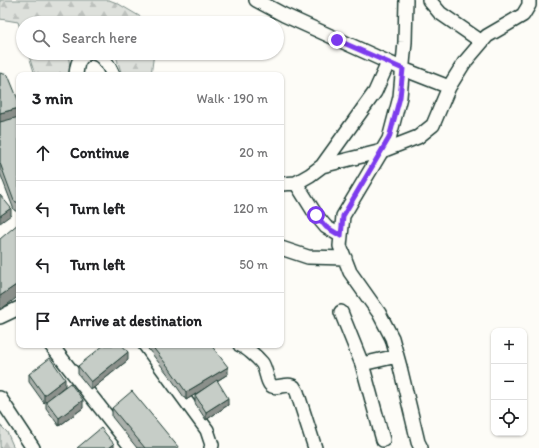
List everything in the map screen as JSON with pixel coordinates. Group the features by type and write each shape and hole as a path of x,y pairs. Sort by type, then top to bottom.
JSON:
{"street":[{"path":"256,0 284,15 403,69 449,88"},
{"path":"406,0 406,42 400,97 389,138 343,216 340,246 350,272 379,313 392,338 420,448"},
{"path":"429,0 440,12 482,42"},
{"path":"322,166 382,152 418,137 433,124 449,88 464,62 487,36 523,16 529,4 529,0"},
{"path":"76,72 76,67 80,60"},
{"path":"104,60 112,72"},
{"path":"284,184 296,183 322,166 375,92 388,62"},
{"path":"296,183 316,215 326,227 341,236"},
{"path":"284,249 308,257 345,258"},
{"path":"0,317 16,309"},
{"path":"341,312 362,364 383,440"},
{"path":"52,348 132,448"},
{"path":"147,348 207,430 212,445 211,448"},
{"path":"246,348 262,364 272,386 277,387 290,385 294,387 297,392 315,448"},
{"path":"362,364 397,356"},
{"path":"0,398 33,448"}],"green space":[{"path":"0,0 109,0 139,16 16,16 16,22 0,19"},
{"path":"30,60 69,60 71,72 34,72"},
{"path":"117,60 153,60 151,72 121,72"},
{"path":"0,425 7,432 14,448 0,448"}],"building":[{"path":"0,73 8,75 16,95 16,109 0,113"},
{"path":"16,118 16,202 14,201 0,163 0,122"},
{"path":"0,195 11,208 0,216"},
{"path":"16,226 16,285 0,296 0,239"},
{"path":"100,348 125,348 128,352 91,382 78,366"},
{"path":"153,348 213,348 228,367 186,392"},
{"path":"50,358 65,379 44,395 29,374"},
{"path":"217,380 228,398 206,412 195,395"},
{"path":"70,383 83,400 59,418 46,401"},
{"path":"132,391 179,448 145,448 112,408"},
{"path":"101,428 114,444 109,448 77,448"}],"route":[{"path":"316,215 326,227 341,236 343,216 389,138 400,97 403,69 337,40"}]}
